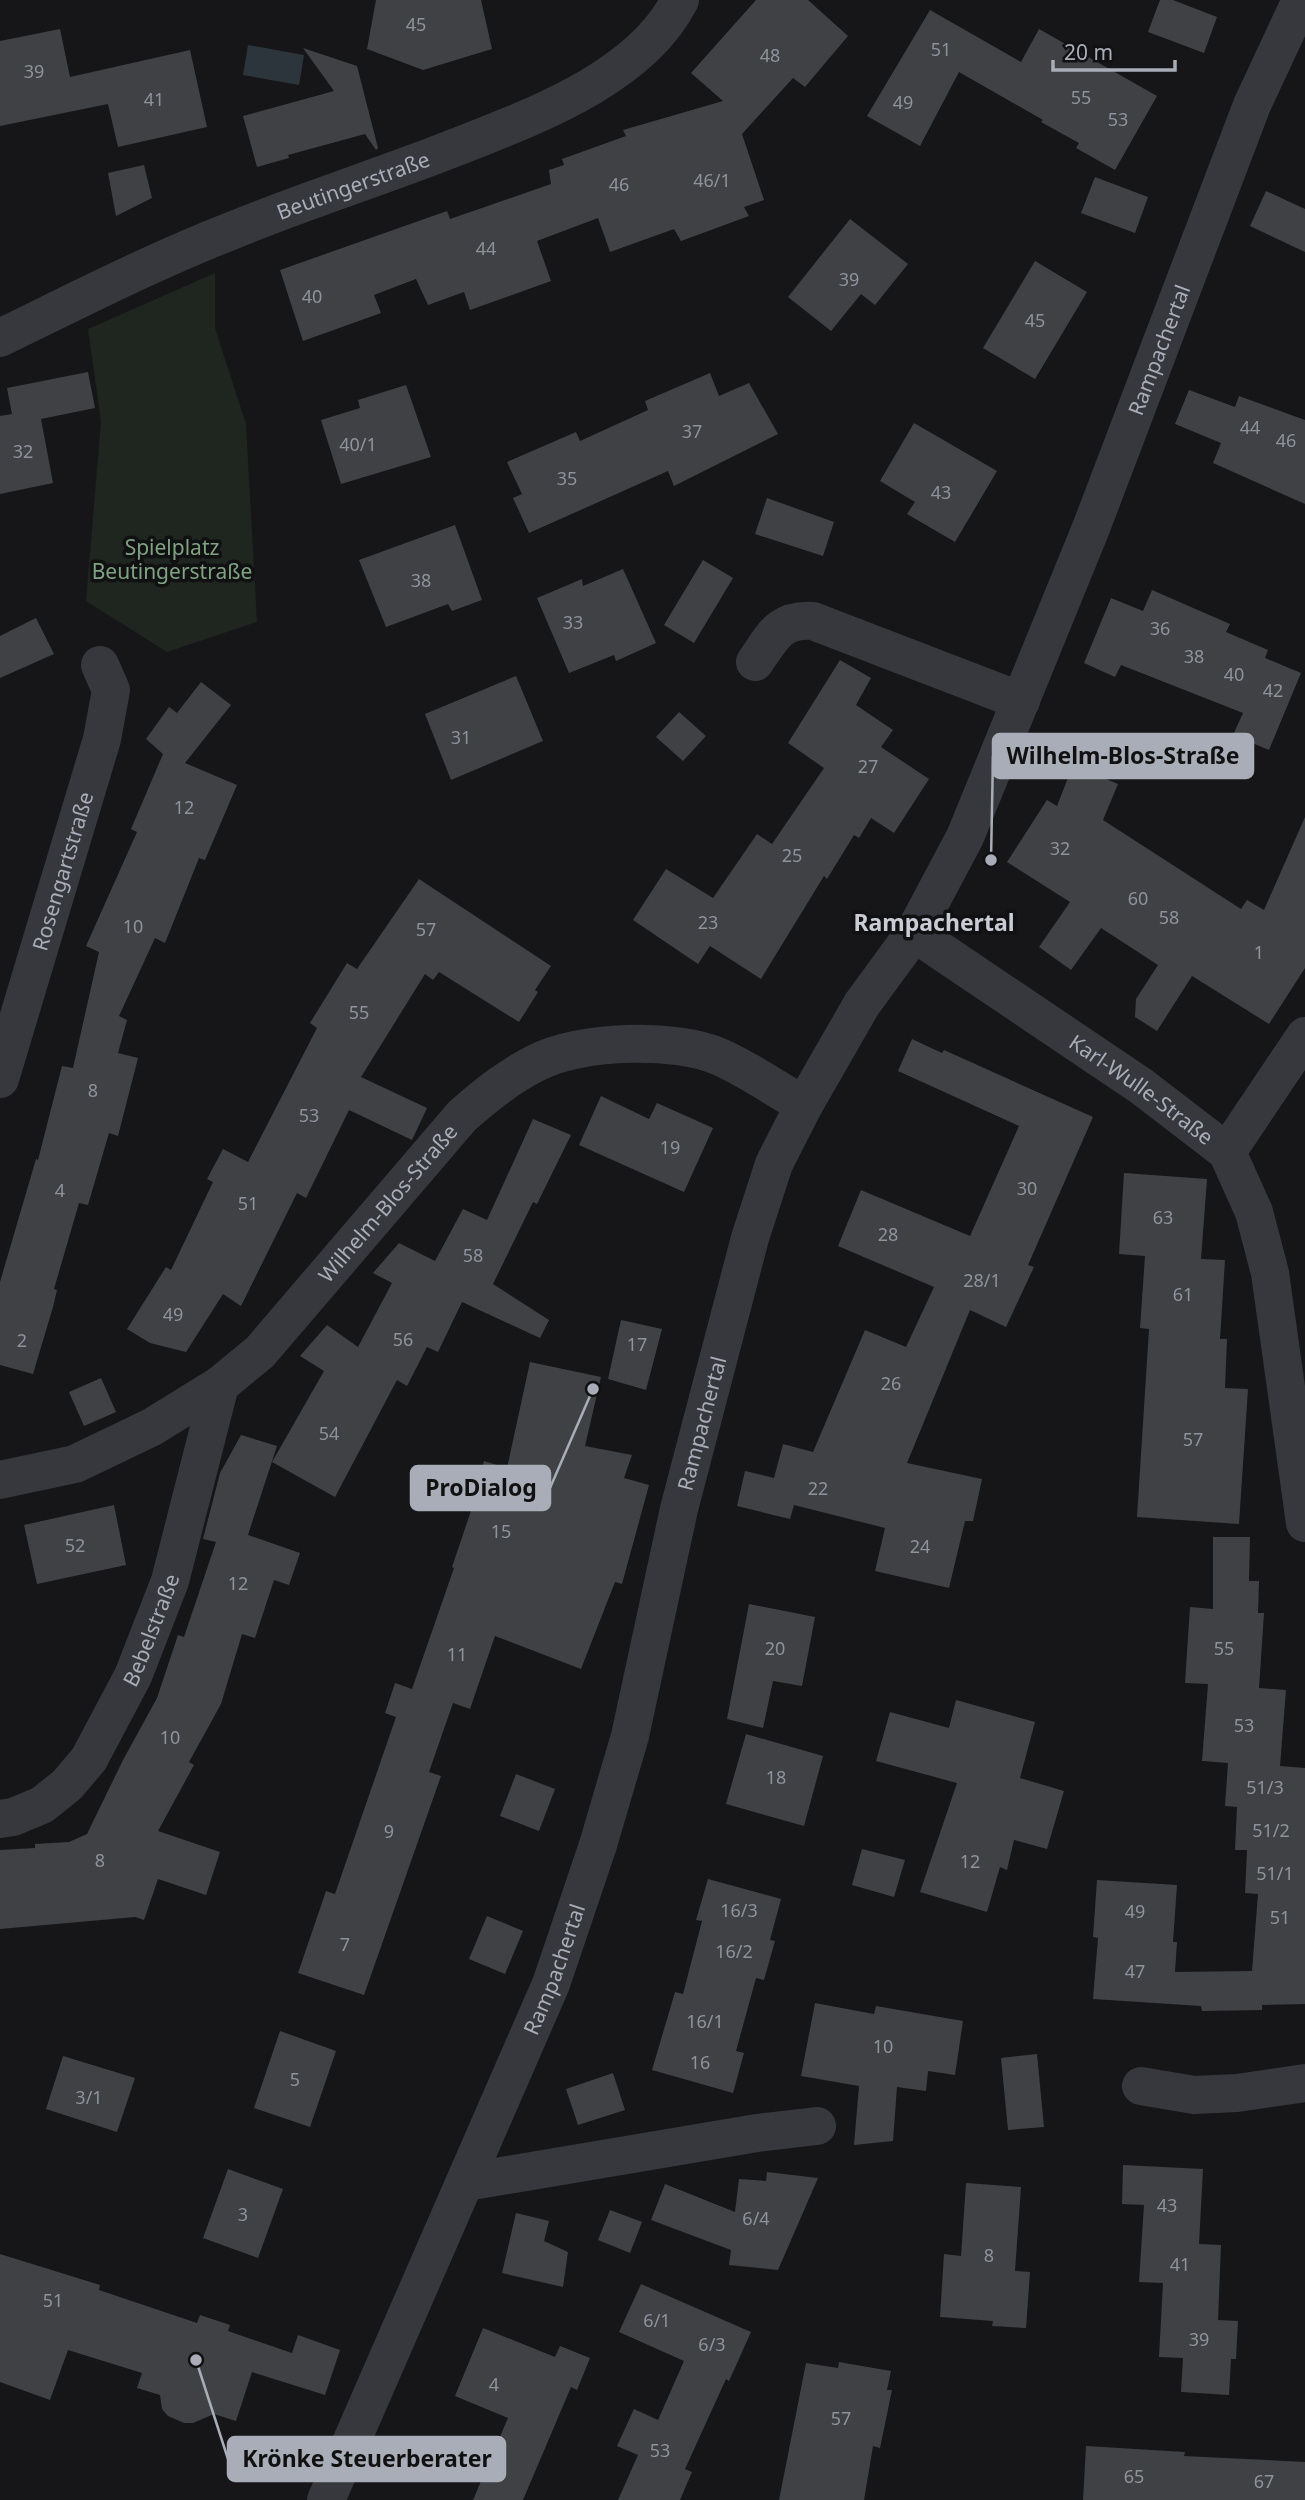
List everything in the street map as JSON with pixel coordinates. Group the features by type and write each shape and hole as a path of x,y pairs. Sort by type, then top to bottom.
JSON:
{"street":[{"name":"Beutingerstraße","path":"0,338 227,232 375,179 579,95 631,58 671,18 680,0"},
{"name":"Rampachertal","path":"326,2500 551,1984 598,1845 630,1736 679,1510 750,1238 774,1164 804,1105 862,1004 914,933 965,836 1091,528 1252,105 1301,0"},
{"path":"755,662 778,629 797,620 813,621 1021,701"},
{"name":"Rosengartstraße","path":"0,1079 102,739 111,690 100,665"},
{"name":"Karl-Wulle-Straße","path":"914,933 1141,1086 1227,1152 1254,1212 1270,1273 1305,1523"},
{"path":"1227,1152 1305,1037"},
{"name":"Wilhelm-Blos-Straße","path":"0,1480 75,1464 152,1427 220,1385 260,1352 462,1116 497,1085 538,1061 591,1046 677,1046 718,1056 804,1105"},
{"name":"Bebelstraße","path":"0,1819 13,1817 41,1805 66,1785 89,1759 133,1676 170,1581 220,1385"},
{"path":"1141,2086 1194,2095 1237,2093 1305,2083"},
{"path":"466,2182 817,2126"}],"green space":[{"name":"Spielplatz Beutingerstraße","path":"215,273 215,328 246,424 257,622 167,652 86,601 101,421 88,329"}],"shaded area":[{"path":"248,45 304,55 299,85 243,75"}],"building":[{"path":"376,0 481,0 492,49 423,70 367,49"},
{"path":"756,0 808,0 848,36 805,87 793,78 742,134 764,200 744,207 749,216 681,241 674,229 610,252 598,218 537,241 551,281 470,310 464,292 428,305 416,279 374,295 381,313 303,341 280,270 447,211 450,219 551,184 549,170 564,165 562,159 626,136 623,130 723,101 691,73"},
{"path":"1160,0 1173,0 1217,17 1204,53 1148,32"},
{"path":"930,10 1021,62 1039,29 1157,96 1115,170 1076,148 1079,143 1041,122 1043,120 959,72 920,146 867,116"},
{"path":"60,29 70,77 190,50 207,127 118,147 108,104 0,126 0,41"},
{"path":"303,48 357,66 378,148 376,150 365,134 288,155 289,158 257,167 243,116 334,91"},
{"path":"144,165 152,198 116,216 108,173"},
{"path":"1095,177 1148,197 1135,233 1081,213"},
{"path":"1266,191 1305,209 1305,252 1250,226"},
{"path":"850,219 908,264 875,305 861,294 831,331 788,297"},
{"path":"1035,261 1087,292 1035,379 983,348"},
{"path":"88,372 95,408 41,419 53,483 0,494 0,416 12,414 7,388"},
{"path":"710,373 719,396 749,383 778,434 674,486 668,471 529,533 513,498 522,494 507,462 576,432 580,441 648,410 645,401"},
{"path":"406,385 431,457 341,484 321,420 360,408 358,400"},
{"path":"1189,390 1235,407 1239,396 1305,420 1305,504 1213,463 1221,443 1175,424"},
{"path":"914,423 997,471 955,542 907,514 915,502 880,481"},
{"path":"767,498 834,522 823,556 755,534"},
{"path":"455,525 482,600 452,611 448,604 386,627 359,560"},
{"path":"703,560 733,578 694,643 664,625"},
{"path":"623,569 656,643 616,661 614,655 569,673 537,598 582,579 583,586"},
{"path":"1152,590 1230,624 1226,632 1268,650 1265,658 1301,673 1269,750 1233,735 1243,713 1121,665 1115,677 1084,663 1111,598 1143,611"},
{"path":"36,618 54,654 0,678 0,636"},
{"path":"840,660 871,678 856,705 893,730 881,747 929,779 894,833 871,818 859,838 854,835 827,879 824,876 761,979 710,946 698,964 633,920 666,869 713,898 757,834 772,844 824,768 788,743"},
{"path":"516,676 543,741 451,780 425,714"},
{"path":"201,682 231,705 185,763 237,785 205,860 199,858 165,943 155,938 119,1016 127,1020 118,1053 138,1058 118,1136 109,1133 88,1205 79,1203 33,1374 0,1365 0,1282 36,1159 38,1160 62,1066 73,1068 99,952 86,946 137,832 131,829 163,754 146,739 169,707 177,713"},
{"path":"679,712 706,736 683,761 656,737"},
{"path":"1073,765 1118,784 1103,820 1241,909 1247,900 1264,910 1305,817 1305,968 1269,1024 1192,976 1157,1031 1135,1017 1136,999 1158,965 1101,928 1071,970 1039,947 1070,902 1007,862 1047,800 1057,806"},
{"path":"419,879 551,966 519,1022 439,972 433,980 425,974 361,1077 427,1108 412,1140 349,1110 306,1198 297,1193 241,1306 223,1294 186,1352 150,1343 127,1329 166,1267 171,1270 213,1182 207,1179 223,1149 248,1162 317,1028 310,1023 347,963 357,969"},
{"path":"912,1039 942,1053 944,1050 1093,1117 1028,1265 1034,1267 1006,1327 970,1310 907,1463 982,1479 973,1521 965,1521 949,1588 875,1571 885,1528 794,1505 790,1519 737,1506 745,1471 774,1478 783,1444 813,1452 865,1330 906,1347 934,1287 838,1246 861,1190 970,1236 1019,1126 898,1071"},
{"path":"601,1096 649,1119 657,1103 713,1128 684,1192 579,1145"},
{"path":"533,1119 571,1135 537,1204 533,1202 493,1284 549,1320 540,1338 462,1302 438,1352 427,1347 407,1386 397,1380 335,1497 272,1462 324,1371 300,1356 327,1325 358,1347 392,1283 373,1273 399,1243 435,1261 463,1209 487,1220"},
{"path":"1124,1173 1207,1179 1201,1259 1225,1260 1220,1339 1227,1339 1225,1388 1248,1389 1239,1524 1137,1517 1149,1329 1140,1328 1145,1256 1119,1254"},
{"path":"621,1320 662,1329 646,1390 608,1379"},
{"path":"530,1362 601,1377 585,1446 632,1455 624,1478 649,1485 622,1584 615,1582 581,1669 495,1636 470,1709 453,1703 429,1772 441,1776 364,1995 298,1973 326,1891 335,1894 396,1717 385,1713 395,1683 412,1689 454,1568 452,1567 473,1505 463,1491 478,1485 484,1461 507,1468"},
{"path":"101,1378 116,1412 84,1426 69,1392"},
{"path":"241,1435 277,1446 248,1535 300,1553 289,1585 274,1580 255,1638 242,1634 221,1704 189,1762 194,1765 158,1831 220,1852 206,1895 158,1879 144,1920 135,1917 0,1929 0,1850 69,1842 87,1834 157,1698 178,1635 184,1637 216,1542 203,1539 220,1473"},
{"path":"114,1505 126,1565 37,1584 24,1525"},
{"path":"1213,1537 1250,1537 1249,1581 1259,1581 1258,1613 1264,1613 1259,1688 1286,1690 1280,1766 1305,1768 1305,2004 1262,2005 1262,2010 1202,2011 1201,2006 1093,1999 1098,1938 1093,1937 1097,1880 1177,1885 1173,1942 1177,1942 1175,1972 1252,1971 1258,1894 1245,1893 1247,1850 1235,1850 1237,1807 1225,1806 1228,1763 1202,1761 1208,1684 1185,1683 1190,1607 1213,1609"},
{"path":"749,1604 815,1617 802,1686 773,1681 763,1728 727,1719"},
{"path":"956,1700 1035,1722 1020,1778 1064,1791 1047,1849 1014,1840 1007,1870 1000,1867 987,1912 920,1892 957,1783 876,1761 890,1712 949,1728"},
{"path":"746,1734 823,1756 804,1826 726,1804"},
{"path":"516,1774 555,1789 539,1831 500,1816"},
{"path":"862,1849 905,1860 894,1897 852,1885"},
{"path":"708,1879 781,1899 770,1940 775,1941 764,1980 756,1978 736,2051 744,2053 733,2093 652,2070 675,1992 683,1994 702,1921 696,1920"},
{"path":"487,1916 523,1931 505,1974 469,1959"},
{"path":"815,2003 874,2014 876,2006 963,2021 955,2075 928,2071 926,2091 897,2087 893,2141 854,2145 859,2086 801,2076"},
{"path":"280,2031 336,2051 310,2127 254,2108"},
{"path":"1037,2054 1044,2127 1008,2130 1001,2058"},
{"path":"63,2056 135,2078 117,2132 46,2109"},
{"path":"613,2073 625,2110 578,2125 566,2089"},
{"path":"1123,2165 1203,2169 1199,2244 1221,2245 1218,2320 1238,2321 1236,2359 1231,2359 1229,2395 1181,2392 1183,2358 1159,2357 1163,2283 1139,2282 1144,2205 1122,2204"},
{"path":"228,2169 283,2189 258,2258 203,2238"},
{"path":"767,2172 818,2178 778,2270 729,2265 731,2250 651,2220 665,2184 735,2212 739,2179 766,2181"},
{"path":"966,2183 1021,2187 1015,2271 1030,2272 1026,2328 992,2326 993,2321 940,2317 944,2254 961,2256"},
{"path":"610,2210 642,2222 630,2253 598,2240"},
{"path":"516,2213 549,2221 544,2241 568,2252 563,2287 502,2273"},
{"path":"0,2254 100,2285 99,2290 197,2323 200,2315 230,2325 228,2331 292,2353 298,2335 340,2350 325,2395 252,2372 236,2421 214,2414 193,2423 184,2423 168,2416 162,2409 160,2395 137,2388 142,2373 68,2350 50,2400 0,2382"},
{"path":"641,2284 751,2332 729,2381 726,2379 685,2469 692,2472 680,2500 618,2500 638,2455 617,2446 634,2409 658,2420 684,2361 619,2332"},
{"path":"483,2328 555,2357 560,2346 590,2358 577,2390 571,2387 523,2500 473,2500 508,2418 455,2396"},
{"path":"839,2362 891,2371 887,2390 892,2390 880,2448 873,2446 864,2500 779,2500 806,2363 838,2368"},
{"path":"1086,2446 1185,2452 1184,2456 1305,2462 1305,2500 1083,2500"}],"place":[{"name":"Wilhelm-Blos-Straße","path":"991,860"},
{"name":"ProDialog","path":"593,1389"},
{"name":"Krönke Steuerberater","path":"196,2360"}],"district":[{"name":"Rampachertal","path":"934,922"}]}
